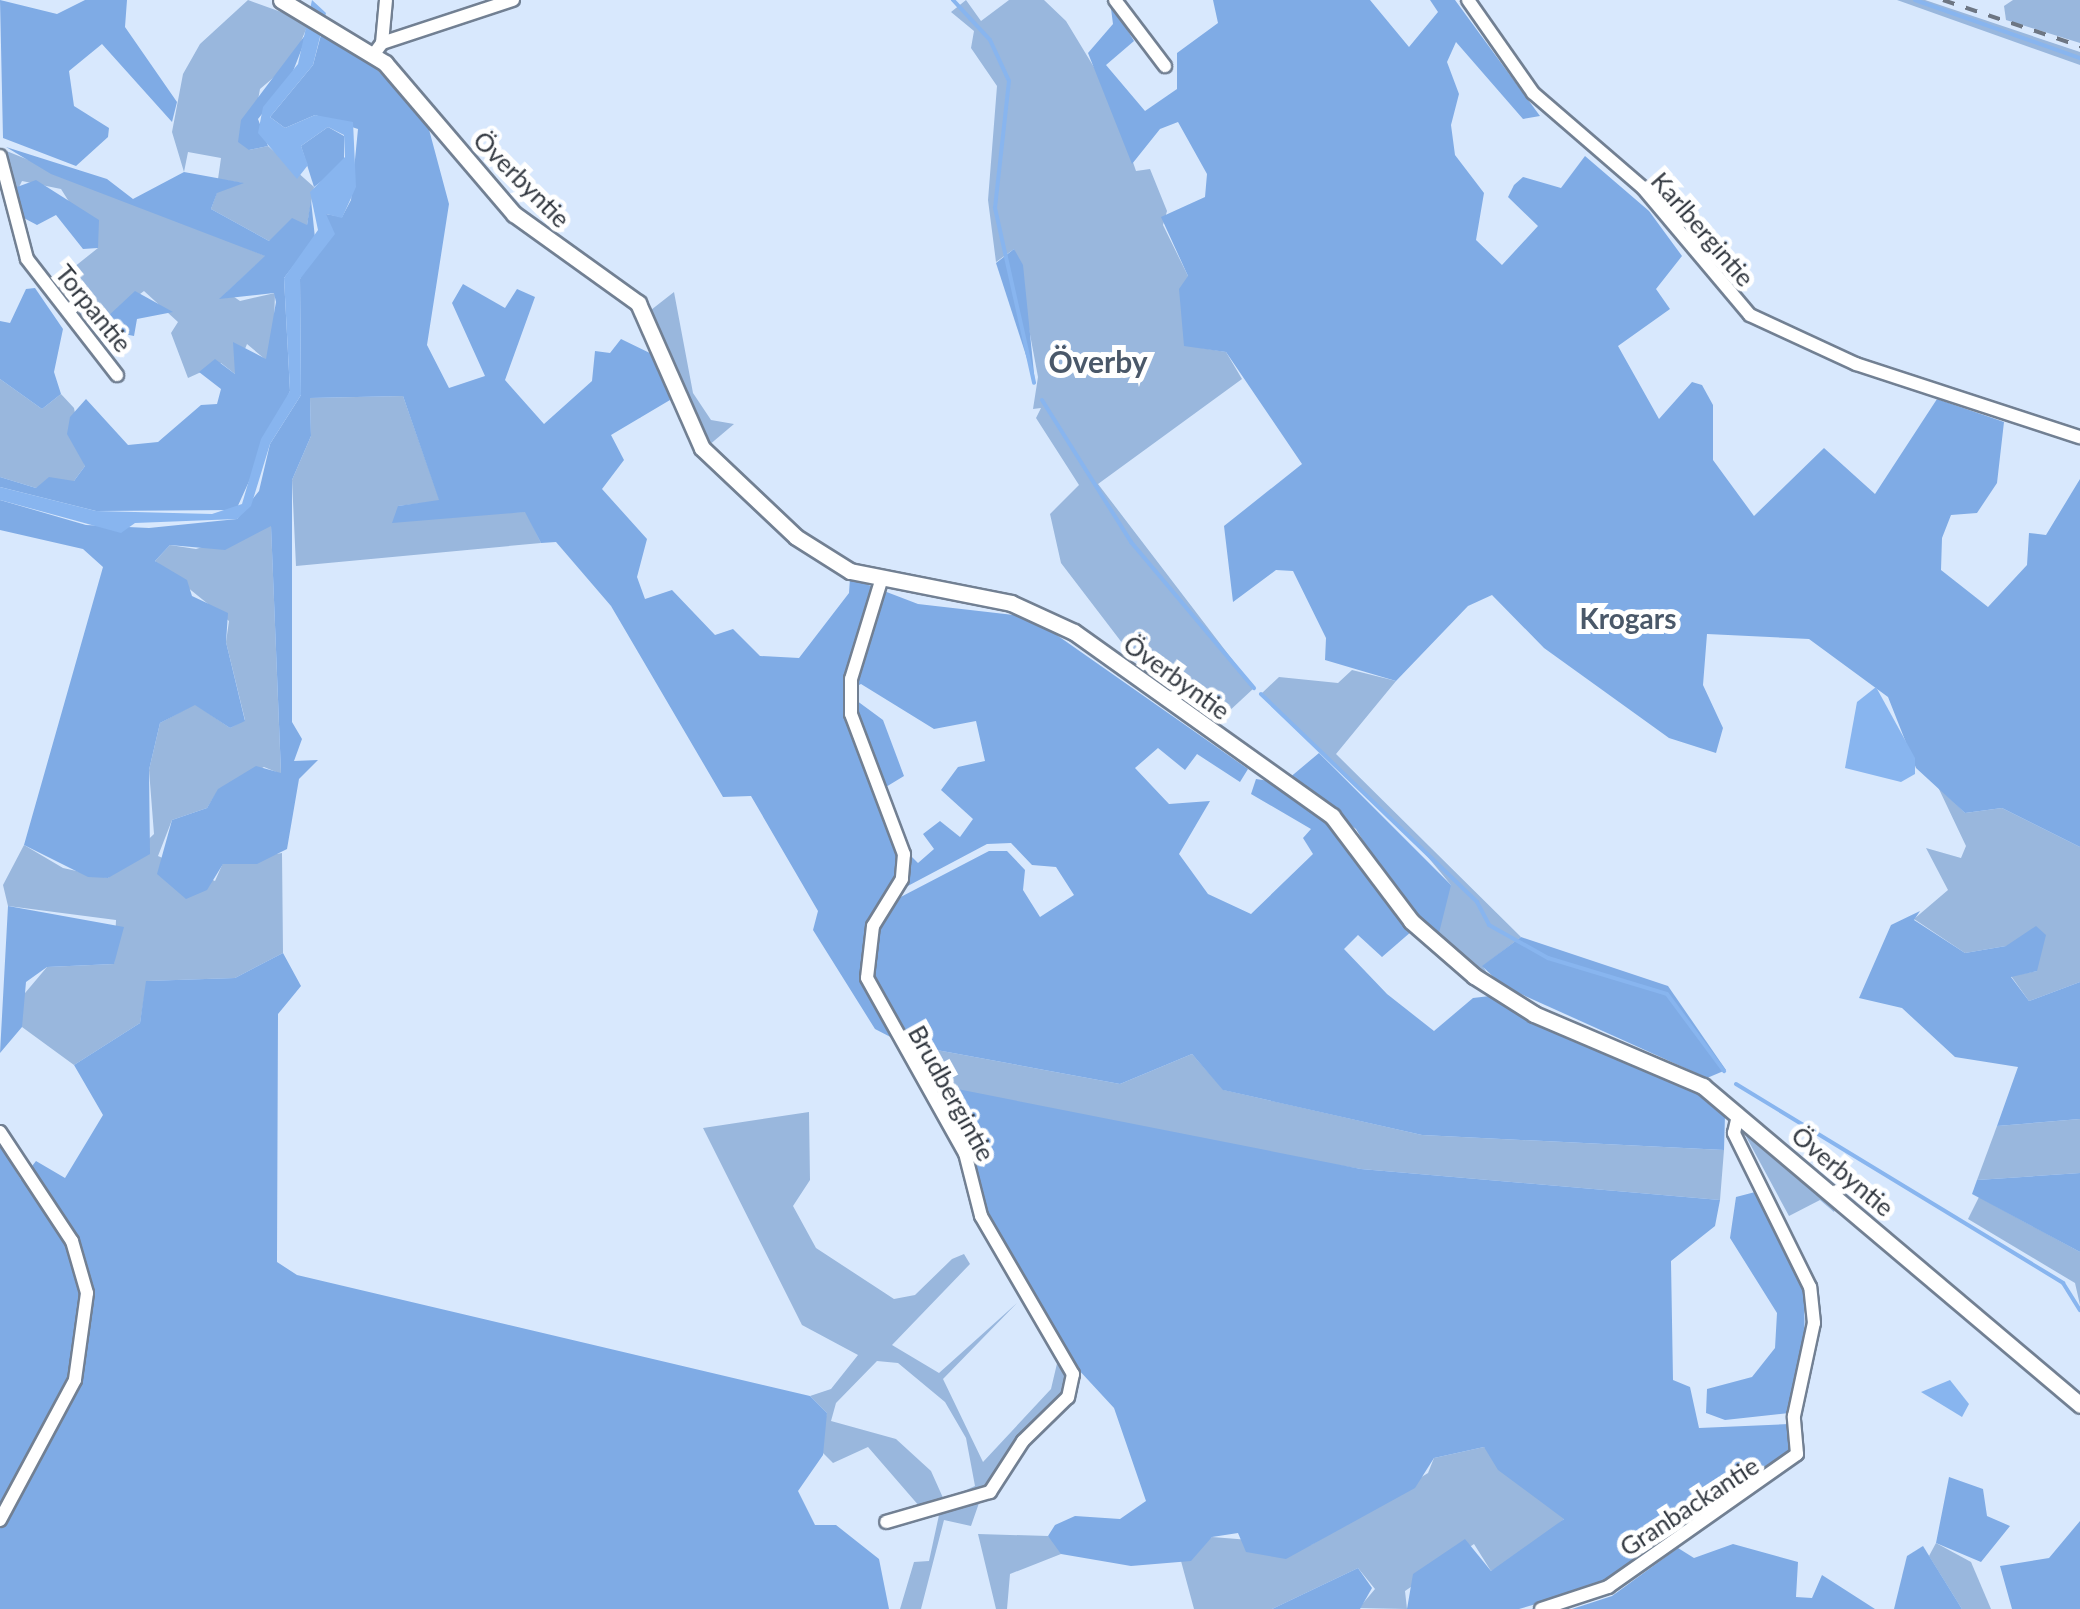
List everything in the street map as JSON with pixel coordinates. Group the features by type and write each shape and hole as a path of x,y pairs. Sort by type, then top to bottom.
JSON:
{"street":[{"name":"Överbyntie","path":"281,0 378,48 514,214 638,304 714,462 816,552 882,582 1011,603 1074,632 1332,816 1411,921 1474,976 1534,1014 1679,1072 1738,1114 2080,1405"},
{"path":"386,0 378,48 513,0"},
{"path":"1115,0 1164,66"},
{"name":"Karlbergintie","path":"1468,0 1532,94 1643,188 1750,315 1856,364 2080,437"},
{"name":"Torpantie","path":"0,156 27,259 118,374"},
{"name":"Brudbergintie","path":"882,582 850,678 851,714 904,854 902,879 873,926 868,978 964,1153 981,1216 1073,1374 1068,1397 1023,1441 990,1492 886,1522"},
{"name":"Granbackantie","path":"1541,1609 1608,1587 1797,1454 1810,1287 1734,1133 1738,1114"},
{"path":"0,1132 72,1241 87,1293 74,1380 0,1520"}],"shaded area":[{"path":"0,0 57,14 85,0 127,0 125,27 177,102 172,122 102,44 69,71 74,106 109,128 108,137 76,166 3,138"},
{"path":"248,0 309,22 293,61 260,89 249,150 268,146 314,187 307,225 269,241 211,209 217,192 242,183 218,179 221,158 188,152 184,172 172,132 183,74 200,44"},
{"path":"312,0 326,13 313,65 270,117 285,128 315,115 353,122 356,187 342,218 326,214 335,234 300,279 301,395 270,444 251,506 237,519 135,523 121,533 0,500 0,487 96,511 212,514 242,504 261,439 290,391 284,278 318,230 310,192 345,157 344,135 328,127 301,146 308,165 297,179 258,133 263,107 298,64"},
{"path":"966,0 981,21 1009,0 1044,0 1066,21 1109,92 1136,171 1150,169 1167,211 1163,225 1188,276 1184,345 1226,352 1242,379 1098,484 1254,688 1226,714 1213,717 1126,648 1061,563 1050,514 1079,485 1036,418 1041,408 1033,409 1038,377 1014,249 996,262 988,200 997,86 971,48 974,31 951,12"},
{"path":"1213,0 1370,0 1409,47 1438,12 1430,0 1455,0 1540,116 1523,119 1456,42 1447,62 1459,94 1451,125 1455,155 1484,193 1476,240 1502,265 1538,226 1508,197 1514,185 1523,177 1561,188 1585,156 1649,211 1682,256 1656,289 1670,309 1618,346 1659,419 1692,382 1702,385 1713,405 1713,460 1754,516 1824,448 1875,494 1937,399 2004,422 1997,483 1977,513 1951,515 1942,538 1941,570 1988,607 2027,565 2029,533 2046,535 2080,479 2080,847 2002,808 1965,813 1916,768 1888,697 1809,639 1707,634 1703,685 1723,728 1716,753 1669,738 1544,648 1492,595 1468,606 1396,681 1325,660 1326,638 1293,571 1276,570 1233,602 1224,526 1302,464 1226,352 1184,346 1179,289 1188,276 1161,217 1205,197 1207,174 1178,122 1160,129 1132,164 1088,53 1113,24 1110,1 1134,41 1106,65 1145,111 1177,89 1177,53 1218,23"},
{"path":"1897,0 1925,0 2080,52 2080,65"},
{"path":"2013,0 2080,0 2080,43 2006,20 2004,6"},
{"path":"309,30 290,79 258,119 268,146 249,150 238,142 241,120"},
{"path":"322,31 365,57 427,122 449,204 427,345 449,388 485,376 452,303 463,284 505,308 517,289 535,297 505,380 544,424 592,381 595,351 610,353 621,339 658,357 670,400 611,435 624,460 602,489 647,539 637,577 645,599 672,590 715,635 733,629 760,656 799,658 849,593 850,578 918,604 1031,617 1248,769 1240,782 1197,754 1185,770 1158,748 1135,768 1169,804 1210,801 1179,854 1208,894 1251,914 1313,854 1303,838 1311,829 1251,794 1256,779 1269,781 1338,832 1412,931 1382,957 1358,935 1344,949 1387,994 1434,1031 1473,998 1490,996 1675,1078 1725,1115 1724,1150 1422,1135 1223,1090 1192,1054 1120,1084 904,1044 875,1029 813,930 818,911 751,796 723,797 611,606 556,542 541,543 525,512 392,523 398,506 439,500 403,396 310,398 311,436 292,480 292,722 302,739 294,761 318,760 299,779 287,849 257,864 223,864 207,890 186,899 157,874 172,820 207,808 218,789 256,766 281,773 271,526 225,550 170,545 155,561 187,580 192,596 228,613 226,642 245,721 230,728 195,705 160,723 149,770 150,854 108,878 88,877 24,845 103,567 83,549 0,530 0,500 86,525 149,528 237,519 259,491 270,444 301,395 300,279 326,214 342,217 351,200 358,129 315,115 285,128 270,117 313,65","holes":["861,684 934,729 976,721 985,761 958,767 941,790 973,819 960,837 940,821 923,834 934,849 918,863 907,852 904,888 987,844 1011,843 1032,865 1056,867 1074,895 1040,917 1023,890 1025,870 1007,851 989,851 893,901 900,853 876,793 904,776 883,720 845,692"]},
{"path":"328,127 344,136 344,164 314,187 301,146"},
{"path":"6,147 107,179 133,199 184,172 244,183 217,193 211,209 269,241 292,218 307,225 311,200 315,238 284,278 290,391 236,510 96,511 0,487 0,477 36,488 49,477 74,481 85,466 67,434 70,417 86,399 128,445 158,442 201,405 217,404 221,389 199,372 215,359 235,374 233,342 266,359 276,302 274,293 219,299 265,256 51,174"},
{"path":"4,150 266,256 227,292 240,301 275,293 273,352 266,360 247,344 235,374 221,363 188,378 171,333 178,322 144,291 107,319 100,342 49,287 98,248 61,189 22,181 15,195"},
{"path":"36,180 99,220 98,248 83,249 56,215 37,225 20,216 17,187"},
{"path":"1014,249 1023,265 1035,383 996,263"},
{"path":"35,288 63,329 54,372 61,394 42,409 0,379 0,321 10,323 26,289"},
{"path":"135,291 173,312 137,319 134,336 109,331 106,318"},
{"path":"674,292 693,393 711,420 734,424 708,446 651,310"},
{"path":"0,379 42,409 61,394 74,408 85,466 74,481 36,488 0,477"},
{"path":"403,396 440,501 398,506 399,514 526,512 541,543 296,566 292,480 311,436 310,398"},
{"path":"271,525 281,774 264,767 219,789 207,808 172,820 158,856 215,881 223,863 282,853 283,953 235,978 147,981 140,1023 74,1065 22,1027 20,999 47,967 114,964 116,920 8,906 3,885 24,845 63,868 108,878 154,834 149,770 160,723 195,704 230,728 245,720 226,642 229,621 155,561 170,545 196,549"},
{"path":"1352,670 1396,681 1336,754 1521,937 1483,966 1489,977 1419,921 1451,885 1413,839 1261,694 1279,677 1338,683"},
{"path":"1876,687 1915,758 1915,774 1901,782 1845,768 1857,702"},
{"path":"1319,753 1451,885 1439,933 1396,895 1356,829 1288,779"},
{"path":"1938,787 1965,813 2002,808 2080,847 2080,982 2029,1001 2011,976 2037,971 2006,946 1965,953 1914,919 1948,890 1926,848 1961,858 1966,846"},
{"path":"8,906 124,927 114,964 47,967 26,982 22,1027 0,1053"},
{"path":"1920,911 1914,920 1965,953 2006,946 2036,926 2046,935 2037,971 2011,977 2029,1001 2080,982 2080,1119 1997,1126 2018,1067 1955,1057 1902,1008 1859,998 1891,925"},
{"path":"1521,937 1668,986 1726,1070 1707,1078 1503,986 1482,966"},
{"path":"283,953 301,986 278,1014 277,1262 297,1275 810,1396 827,1413 823,1455 798,1491 815,1525 836,1525 879,1559 889,1609 0,1609 0,1144 21,1180 36,1161 65,1178 103,1115 74,1065 140,1023 146,981 235,978"},
{"path":"904,1044 1120,1084 1192,1054 1224,1090 1422,1135 1724,1150 1720,1200 1361,1169 1170,1137 927,1083"},
{"path":"927,1083 1361,1169 1720,1200 1715,1226 1671,1261 1673,1380 1690,1387 1699,1428 1789,1424 1791,1454 1611,1582 1519,1609 1407,1609 1413,1574 1465,1539 1491,1571 1564,1519 1498,1470 1484,1447 1434,1458 1415,1488 1286,1559 1246,1552 1238,1533 1212,1537 1191,1561 1131,1566 1061,1554 1048,1536 1055,1525 1075,1516 1120,1519 1146,1501 1114,1408 1077,1368 989,1220 962,1135"},
{"path":"809,1112 810,1180 793,1206 816,1248 894,1299 915,1295 952,1259 964,1254 970,1264 892,1345 939,1373 1017,1303 943,1379 983,1462 1051,1389 1059,1355 1070,1380 1062,1395 985,1492 920,1507 868,1447 833,1463 817,1447 827,1413 810,1396 831,1389 858,1355 802,1325 703,1128","holes":["877,1361 898,1363 945,1402 966,1438 975,1486 944,1500 931,1471 896,1439 831,1421 836,1403"]},
{"path":"2080,1119 2080,1173 1977,1180 1997,1126"},
{"path":"1742,1129 1836,1207 1834,1212 1820,1200 1789,1216"},
{"path":"2080,1173 2080,1252 1972,1194 1977,1180"},
{"path":"1759,1191 1804,1286 1805,1364 1789,1413 1725,1420 1706,1413 1707,1389 1752,1377 1775,1348 1777,1313 1730,1238 1736,1197"},
{"path":"1979,1197 2080,1252 2080,1305 2075,1283 1968,1219"},
{"path":"1950,1380 1969,1404 1962,1417 1921,1392"},
{"path":"1484,1447 1565,1518 1522,1556 1491,1571 1474,1544 1405,1591 1407,1609 1359,1608 1375,1589 1358,1568 1272,1609 1194,1609 1181,1561 1212,1537 1311,1545 1428,1473 1434,1458"},
{"path":"1949,1477 1983,1489 1987,1516 2010,1526 1981,1562 1936,1543"},
{"path":"979,1503 971,1526 944,1520 921,1609 900,1609 914,1562 929,1561 939,1515"},
{"path":"2080,1521 2080,1609 2012,1609 2000,1566 2049,1558"},
{"path":"978,1534 1048,1536 1062,1543 1061,1554 1010,1574 1007,1609 996,1609"},
{"path":"1936,1543 1971,1562 1991,1609 1962,1609 1929,1556"},
{"path":"1733,1544 1798,1562 1796,1597 1812,1598 1822,1575 1875,1609 1572,1609 1612,1596 1678,1548 1694,1558"},
{"path":"1923,1546 1962,1609 1894,1609 1907,1556"},
{"path":"1358,1568 1372,1588 1360,1609 1272,1609"}],"waterway":[{"path":"953,0 990,40 1009,81 995,208 1034,383"},
{"path":"1915,0 2080,58"},
{"path":"1042,400 1131,542 1254,688"},
{"path":"1261,694 1477,902 1489,925 1548,958 1667,994 1724,1071"},
{"path":"1736,1084 2063,1283 2080,1310"}],"railway":[{"path":"1943,0 2080,46"}],"district":[{"name":"Överby","path":"1098,361"},
{"name":"Krogars","path":"1628,618"}]}
